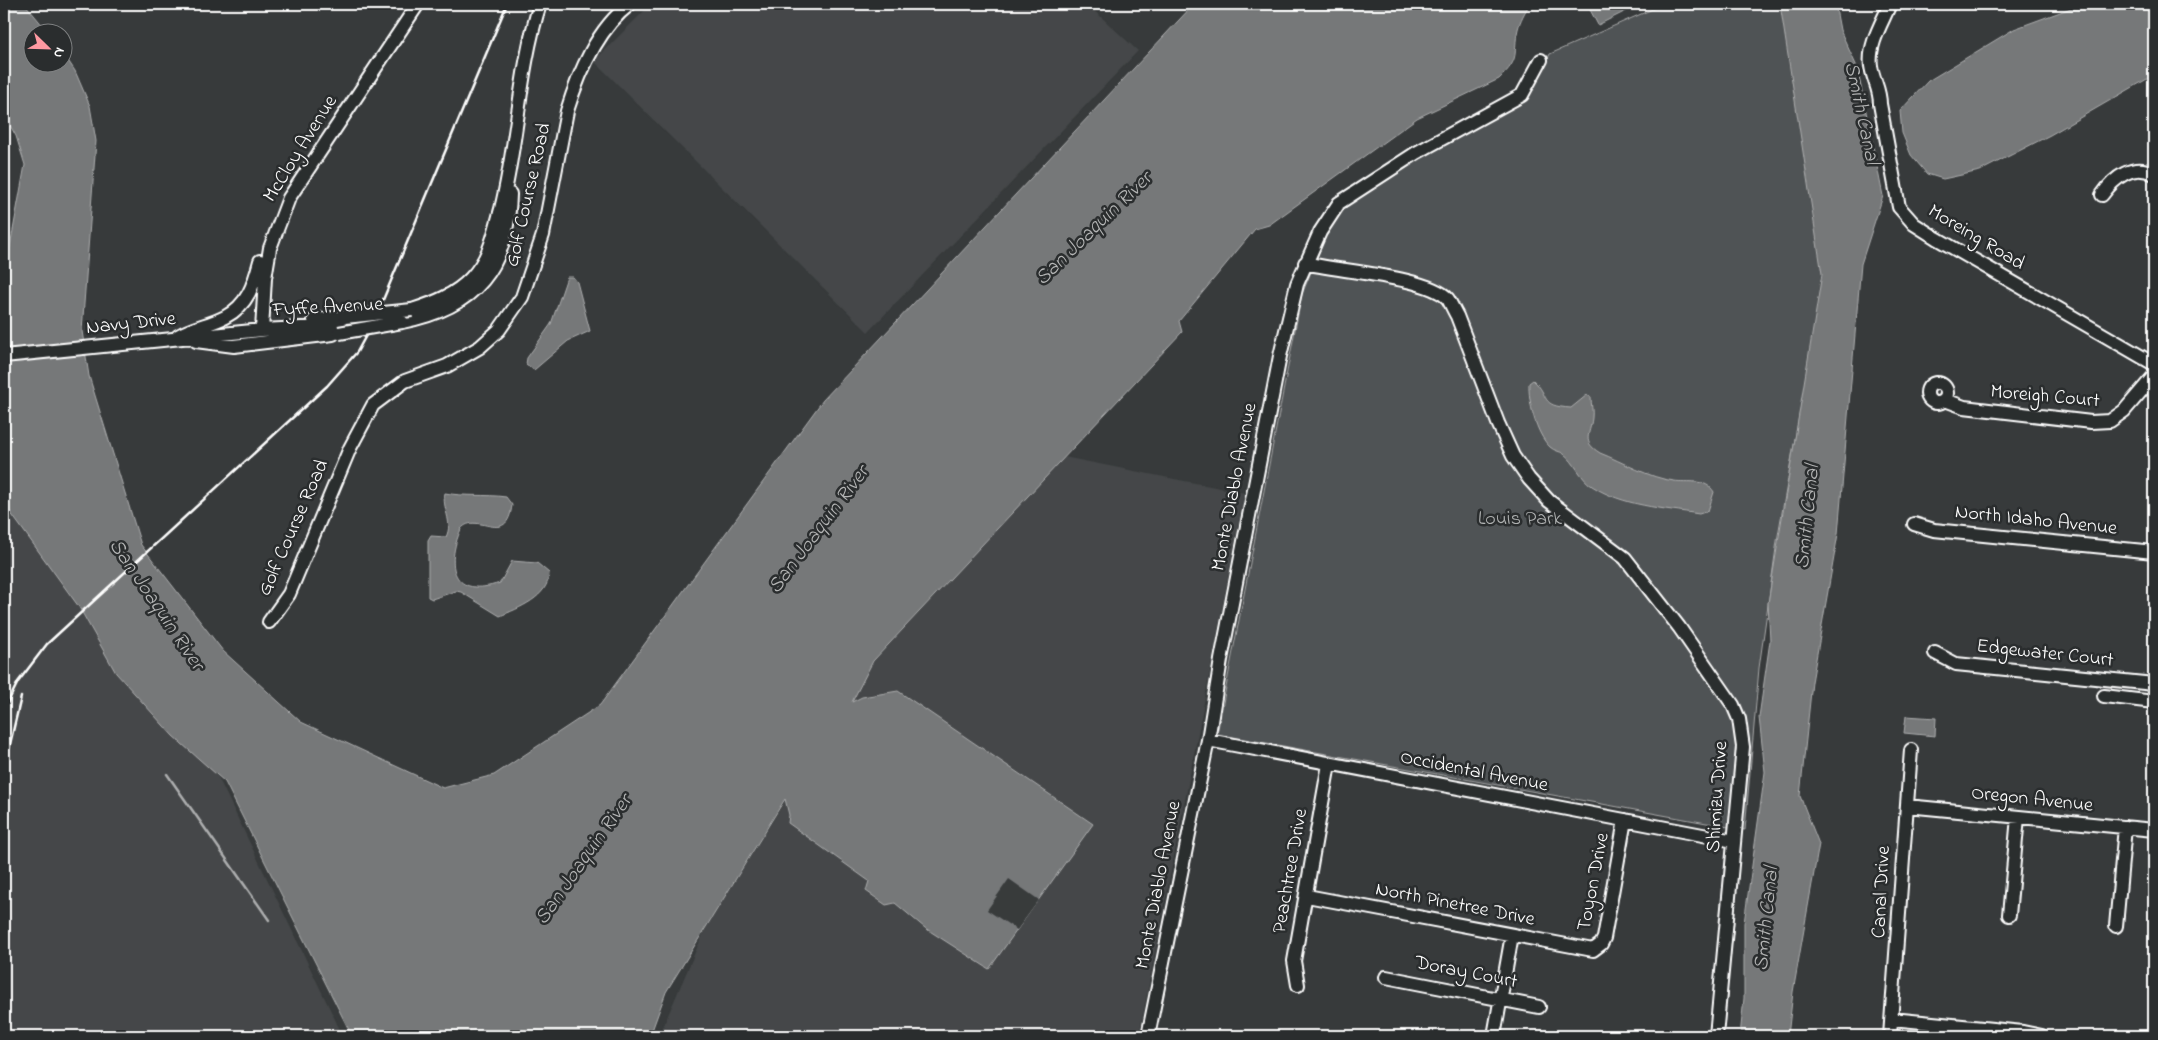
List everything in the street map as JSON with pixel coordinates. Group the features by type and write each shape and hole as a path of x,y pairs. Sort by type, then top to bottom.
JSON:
{"street":[{"name":"McCloy Avenue","path":"262,330 265,278 270,248 289,198 418,4"},
{"name":"Fyffe Avenue","path":"262,330 315,320 342,326 407,318 457,291 471,278 481,265 495,237 510,172 530,38 540,4"},
{"name":"Golf Course Road","path":"269,622 285,602 346,457 373,405 405,382 447,366 480,347 499,330 522,298 543,235 565,120 572,95 589,56 618,13 630,4"},
{"name":"Moreing Road","path":"1890,4 1871,49 1870,63 1880,92 1880,104 1896,197 1904,215 1936,238 2154,364"},
{"name":"Monte Diablo Avenue","path":"1148,1036 1208,740 1223,651 1284,338 1292,300 1305,263 1332,212 1346,197 1416,153 1522,95 1541,60"},
{"path":"174,338 192,327 224,318 240,306 253,289 274,214 292,185 310,164"},
{"path":"2102,195 2115,180 2131,170 2139,169 2154,174"},
{"name":"Shimizu Drive","path":"1305,263 1414,283 1435,290 1447,298 1474,358 1498,423 1518,464 1549,501 1624,558 1649,588 1726,693 1739,720 1743,747 1716,1036"},
{"path":"174,338 234,346 342,326"},
{"name":"Navy Drive","path":"4,356 262,330"},
{"name":"Moreigh Court","path":"1945,400 1964,408 2090,422 2110,421 2124,411 2154,376"},
{"name":"North Idaho Avenue","path":"1914,524 1934,530 2154,552"},
{"name":"Edgewater Court","path":"1935,653 1956,664 2154,684"},
{"path":"2104,696 2154,702"},
{"name":"Occidental Avenue","path":"1208,740 1734,841"},
{"name":"Canal Drive","path":"1890,1036 1906,806 1912,750"},
{"name":"Peachtree Drive","path":"1298,985 1294,961 1329,764"},
{"name":"Oregon Avenue","path":"1906,806 2154,830"},
{"path":"2009,915 2018,817"},
{"name":"Toyon Drive","path":"1595,949 1604,938 1625,820"},
{"path":"2116,926 2125,827"},
{"name":"North Pinetree Drive","path":"1307,896 1587,950 1595,949"},
{"path":"1494,1036 1512,935"},
{"name":"Doray Court","path":"1386,977 1539,1007"},
{"path":"1892,1020 2023,1032 2042,1036"}],"shaded area":[{"path":"651,4 1087,4 1138,51 868,332 594,61"},
{"path":"1064,457 1245,493 1139,1036 659,1036 706,927 873,661"},
{"path":"4,473 131,648 218,777 343,1036 4,1036"}],"green space":[{"name":"Louis Park","path":"1664,4 1787,4 1825,268 1777,541 1759,668 1745,830 1217,734 1302,294 1330,226 1356,191 1535,85 1550,54"}],"water":[{"name":"San Joaquin River","path":"4,4 25,4 40,22 22,22 22,72 72,72 72,66 90,106 96,141 82,331 89,376 141,545 223,651 301,722 443,788 494,775 600,705 823,400 1194,4 1530,4 1519,26 1514,60 1499,79 1417,118 1269,225 1255,229 1179,321 1182,332 873,661 852,702 862,697 898,691 1093,824 989,969 925,928 895,903 886,905 866,891 869,881 788,823 789,815 785,799 666,992 650,1036 352,1036 225,782 173,736 116,673 79,607 10,512 4,493 4,279 25,165 16,136 4,115"},
{"path":"1587,4 1640,4 1598,25"},
{"name":"Smith Canal","path":"1780,4 1835,4 1840,30 1857,67 1883,196 1861,264 1838,534 1812,682 1800,796 1819,844 1793,992 1788,1036 1740,1036 1744,998 1744,923 1765,772 1759,717 1770,641 1768,603 1822,274"},
{"path":"2082,4 2154,4 2154,75 2050,135 1980,171 1943,179 1927,174 1911,155 1902,133 1900,111 1928,81 2014,29"},
{"path":"567,277 573,277 577,282 590,331 568,341 534,370 526,364 527,358 551,324"},
{"path":"1533,380 1546,399 1554,405 1571,408 1587,395 1591,397 1592,415 1588,438 1590,445 1594,449 1655,477 1706,485 1714,492 1708,511 1699,514 1630,502 1604,493 1592,486 1584,479 1568,457 1550,447 1541,434 1534,417 1530,399 1529,383"},
{"path":"445,493 506,497 512,505 509,518 504,524 491,526 475,523 468,524 461,529 456,543 454,567 462,583 471,587 484,587 500,583 512,561 537,563 549,573 548,581 539,595 524,605 500,616 461,592 456,591 432,599 428,597 428,541 431,536 446,537 449,525 444,499"},
{"path":"1906,716 1936,718 1935,736 1904,733"}],"pier":[{"path":"1009,879 1039,900 1017,930 987,910"}],"waterway":[{"path":"167,774 269,920"}],"railway":[{"path":"4,710 18,682 47,644 327,386 357,352 375,319 507,4"},
{"path":"4,770 21,697"}]}
